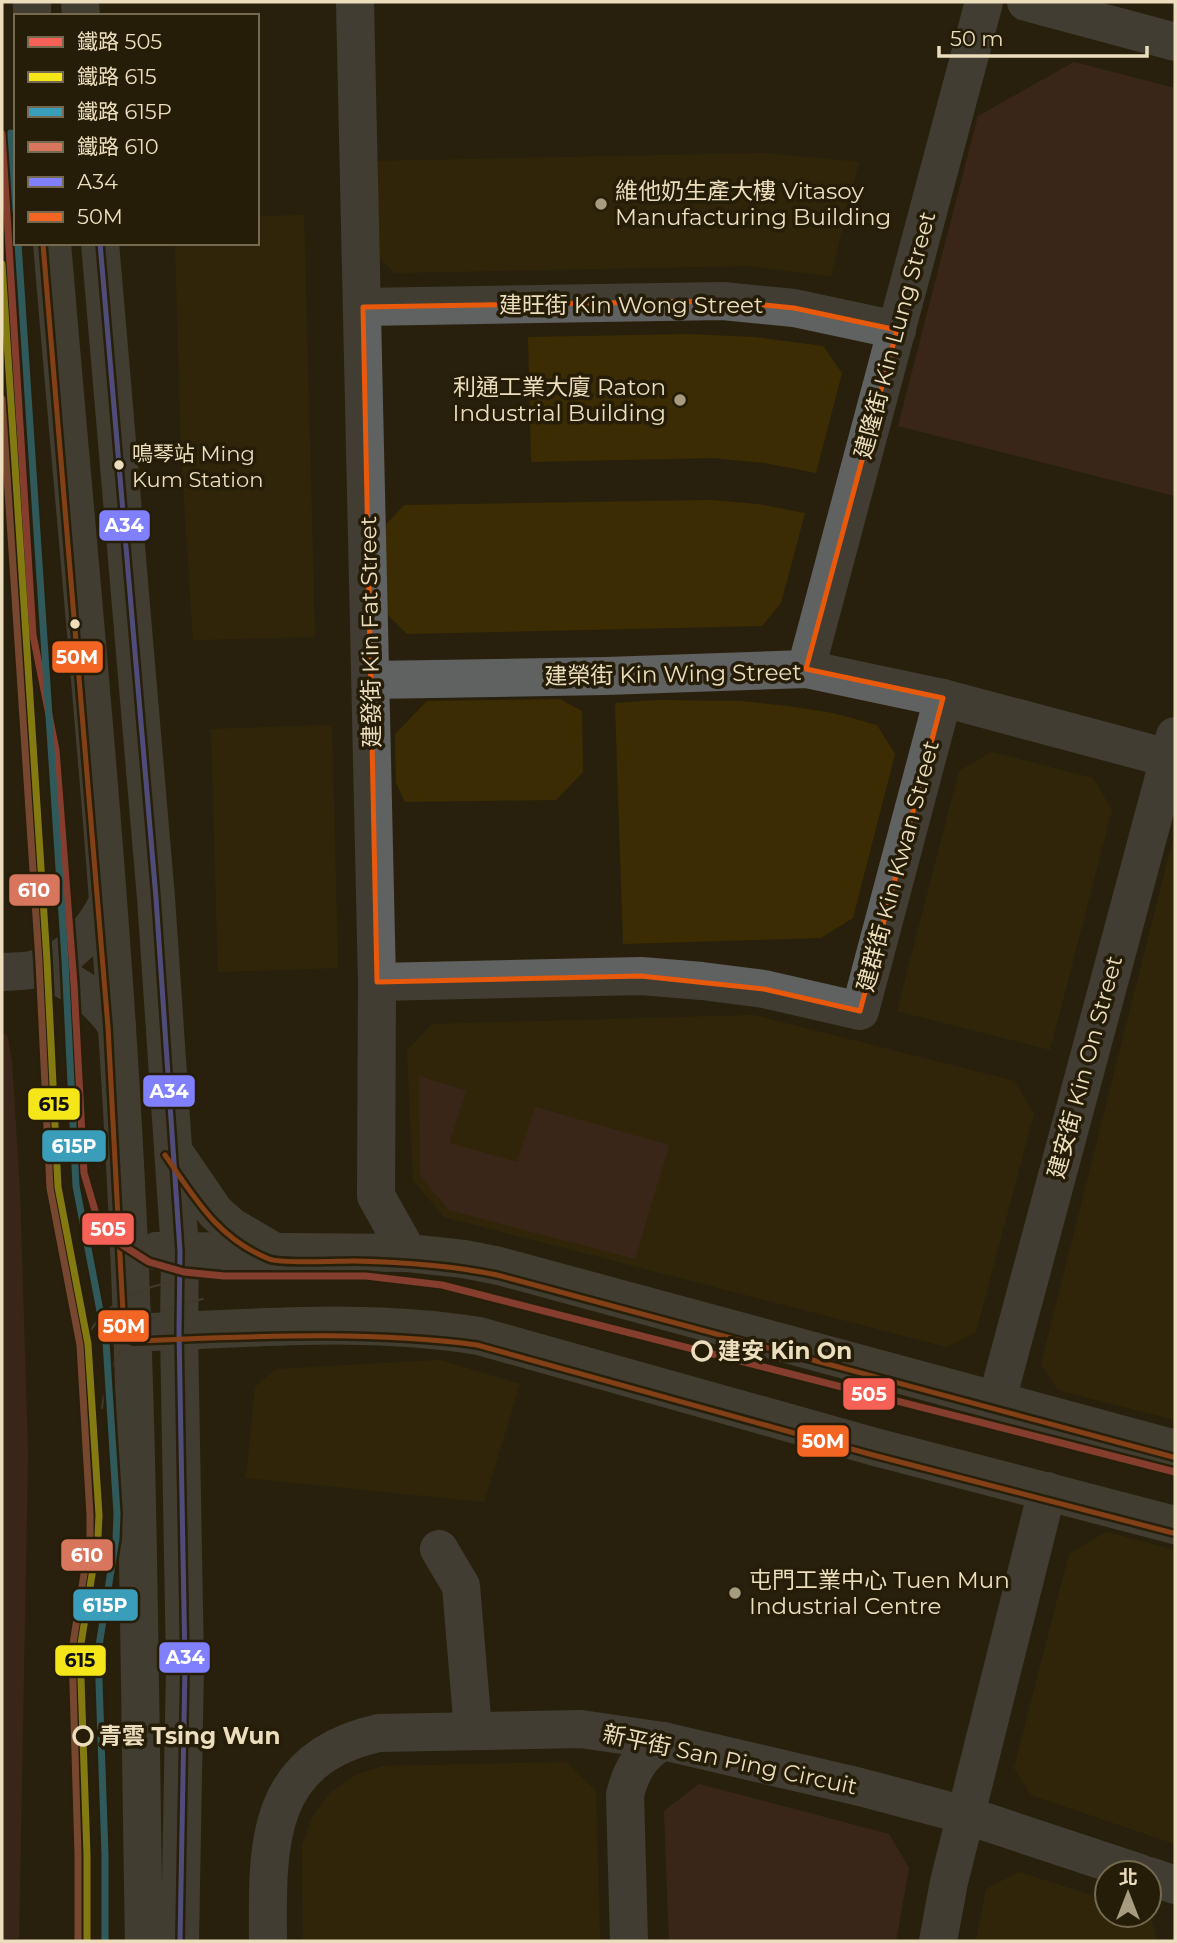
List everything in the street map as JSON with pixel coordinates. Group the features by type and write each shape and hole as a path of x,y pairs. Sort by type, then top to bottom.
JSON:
{"main road":[{"path":"51,245 117,1026 133,1332 144,1941"},
{"path":"100,245 156,898 180,1251 185,1666 180,1941"},
{"path":"172,1150 215,1212 232,1227 273,1251"},
{"path":"129,1251 408,1254 464,1259 499,1266 1175,1449"},
{"path":"133,1332 358,1326 442,1329 479,1336 875,1447 1175,1525"}],"street":[{"name":"建發街 Kin Fat Street","path":"355,2 377,982 376,1196 408,1254"},
{"name":"建隆街 Kin Lung Street","path":"806,669 984,2"},
{"path":"1027,2 1175,42"},
{"name":"建旺街 Kin Wong Street","path":"363,307 723,302 818,312 897,330"},
{"name":"建榮街 Kin Wing Street","path":"370,680 806,669 1173,751"},
{"name":"建群街 Kin Kwan Street","path":"377,982 641,976 764,989 860,1011 943,698"},
{"name":"建安街 Kin On Street","path":"997,1400 1173,751"},
{"path":"19,971 56,961 83,939 102,915 108,902"},
{"path":"19,971 57,975 87,992 109,1013 117,1026"},
{"path":"938,1941 965,1815 1047,1490"},
{"path":"439,1549 461,1586 473,1730"},
{"name":"新平街 San Ping Circuit","path":"268,1941 268,1875 273,1834 286,1797 307,1768 320,1756 352,1739 379,1733 581,1729 663,1741 860,1787 965,1815 1098,1859"},
{"path":"629,1941 625,1795 630,1776 639,1760 649,1749 663,1741"}],"highlighted area":[{"path":"723,301 794,308 897,330 806,669 943,698 860,1011 764,989 641,976 377,982 363,307"}],"shaded area":[{"path":"1074,62 1175,88 1175,496 898,426 978,116"},
{"name":"維他奶生產大樓 Vitasoy Manufacturing Building","path":"764,153 859,162 831,276 748,266 395,273 377,256 374,161"},
{"path":"304,215 315,637 193,640 181,453 175,245 259,245 259,216"},
{"name":"利通工業大廈 Raton Industrial Building","path":"687,334 755,337 823,346 842,373 816,473 765,463 713,458 531,462 528,337"},
{"path":"711,500 758,504 805,513 781,603 762,626 407,634 384,611 382,529 404,505"},
{"path":"560,699 582,711 583,772 556,800 405,802 396,783 395,734 427,701"},
{"path":"657,700 742,701 788,706 833,713 877,725 895,754 853,918 821,938 623,944 615,703"},
{"path":"332,725 338,968 218,972 211,729"},
{"path":"992,752 1093,778 1112,810 1050,1050 897,1011 959,771"},
{"path":"1175,831 1175,1420 1058,1390 1041,1364"},
{"path":"754,1015 1014,1081 1034,1113 976,1332 947,1347 444,1217 413,1180 407,1051 432,1024"},
{"path":"2,1031 8,1037 12,1063 20,1192 28,1454 19,1938 2,1939"},
{"path":"419,1076 466,1091 449,1143 517,1162 535,1107 669,1145 635,1259 449,1210 420,1175"},
{"path":"440,1360 520,1384 484,1502 246,1478 255,1387 276,1369"},
{"path":"1106,1532 1175,1550 1175,1844 1031,1795 1014,1768 1069,1554"},
{"path":"566,1762 596,1791 600,1941 303,1941 302,1846 312,1817 330,1793 355,1775 383,1766"},
{"path":"699,1784 889,1834 909,1868 896,1941 669,1941 664,1811"},
{"path":"1019,1872 1093,1896 1093,1929 1154,1929 1157,1941 976,1941 986,1889"}],"tram line":[{"path":"72,1636 87,1520 80,1374 83,1348 93,1327 107,1310 126,1298 170,1282 218,1277"},
{"path":"102,1408 112,1368 133,1335 163,1312 203,1299"}],"rail line":[{"name":"615P","path":"11,133 14,179"},
{"name":"505","path":"2,134 33,635 56,750 74,984 84,1173 96,1214 119,1243 149,1262 184,1272 224,1276 366,1276 442,1285 1175,1472"},
{"name":"615P","path":"18,245 65,960 76,1186 106,1342 117,1514 116,1539 98,1652 105,1941"},
{"name":"615","path":"2,264 47,961 58,1187 88,1344 99,1515 80,1650 87,1941"},
{"name":"610","path":"2,399 39,962 50,1188 80,1345 90,1515 90,1536 72,1650 78,1941"}],"transit line":[{"name":"50M","path":"43,245 108,1027 126,1338 133,1341 348,1336 477,1345 873,1455 1173,1533"},
{"name":"A34","path":"100,245 156,898 180,1251 185,1666 180,1941"},
{"name":"50M","path":"165,1155 197,1201 221,1228 251,1250 275,1261 408,1263 497,1275 1173,1457"}],"place":[{"name":"維他奶生產大樓 Vitasoy Manufacturing Building","path":"601,204"},
{"name":"利通工業大廈 Raton Industrial Building","path":"680,400"},
{"name":"鳴琴站 Ming Kum Station","path":"119,465"},
{"name":"建安 Kin On","path":"702,1351"},
{"name":"屯門工業中心 Tuen Mun Industrial Centre","path":"735,1593"},
{"name":"青雲 Tsing Wun","path":"83,1736"}]}
